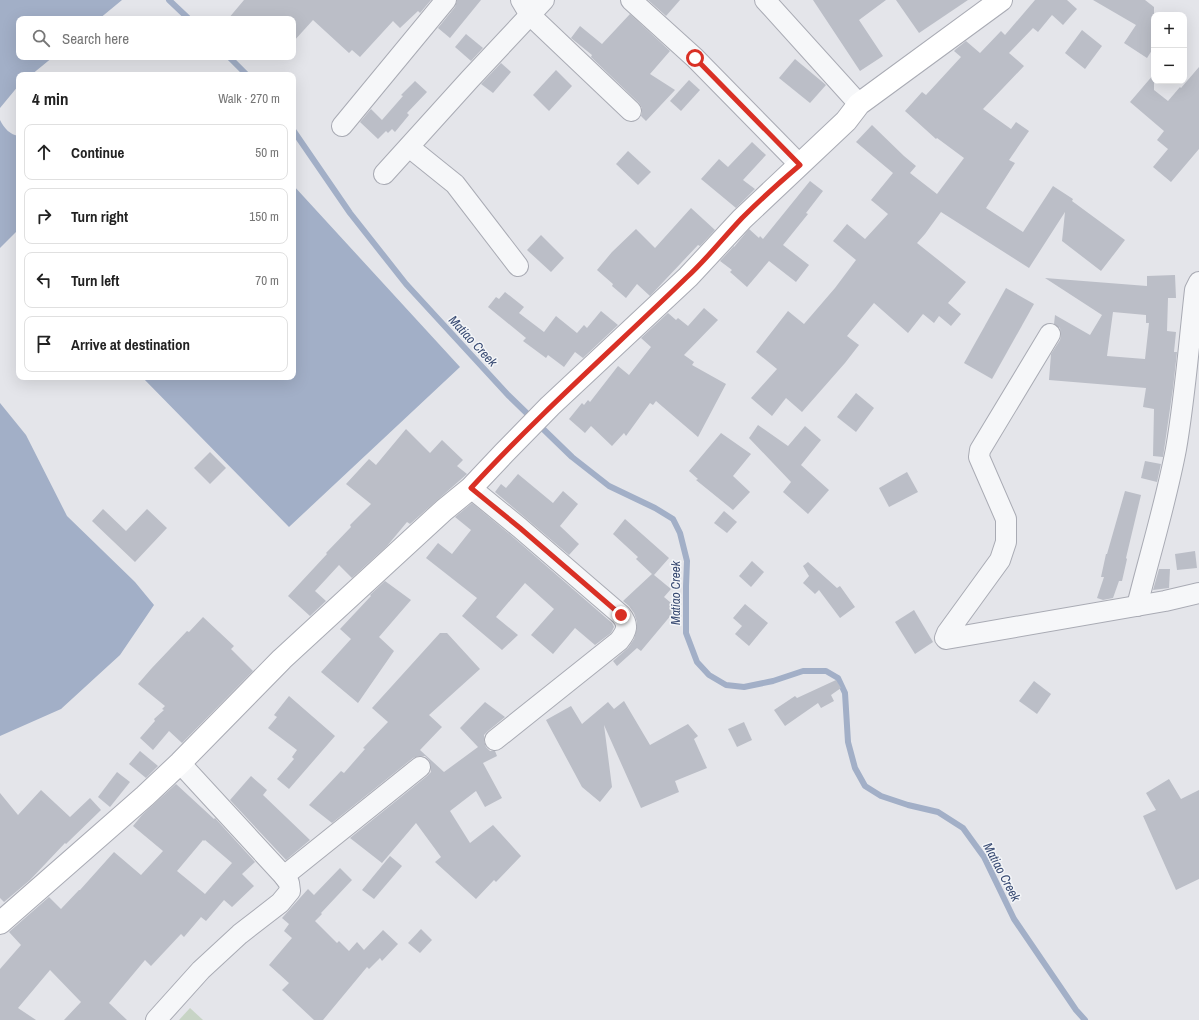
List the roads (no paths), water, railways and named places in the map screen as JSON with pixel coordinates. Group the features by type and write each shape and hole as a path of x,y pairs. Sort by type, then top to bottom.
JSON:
{"street":[{"path":"342,126 446,0"},
{"path":"384,174 470,80 526,8 544,0"},
{"path":"631,0 695,58 800,165"},
{"path":"766,0 859,104"},
{"path":"0,922 145,796 180,763 282,658 444,510 471,488 550,406 688,277 742,219 846,121 859,104 1001,0"},
{"path":"526,8 631,111"},
{"path":"409,147 455,184 518,266"},
{"path":"1136,606 1162,511 1176,449 1195,290 1199,282"},
{"path":"1050,334 980,450 979,457 1006,519 1006,542 1000,560 944,638 946,639 1136,606 1199,593"},
{"path":"471,488 621,615 625,620 626,627 624,635 619,641 495,740"},
{"path":"156,1020 201,970 240,934 280,903 290,891 289,883 284,876 180,763"},
{"path":"284,876 420,767"}],"water":[{"path":"0,0 122,0 103,16 16,16 16,60 49,60 35,72 16,72 16,89 0,108"},
{"path":"0,120 8,131 16,135 16,232 0,248"},
{"path":"296,188 460,367 289,527 145,380 296,380"},
{"path":"0,403 26,435 67,516 135,582 154,605 120,655 61,709 0,736"}],"waterway":[{"name":"Matiao Creek","path":"169,0 186,16"},
{"name":"Matiao Creek","path":"232,60 244,72"},
{"name":"Matiao Creek","path":"296,134 350,213 406,284 508,395 572,457 609,486 655,508 673,519 680,533 687,561 686,633 697,662 709,675 726,685 744,687 773,681 803,671 826,671 838,678 845,693 848,742 855,768 865,786 881,796 908,805 938,812 963,828 984,857 1014,919 1076,1010 1085,1020"}]}
